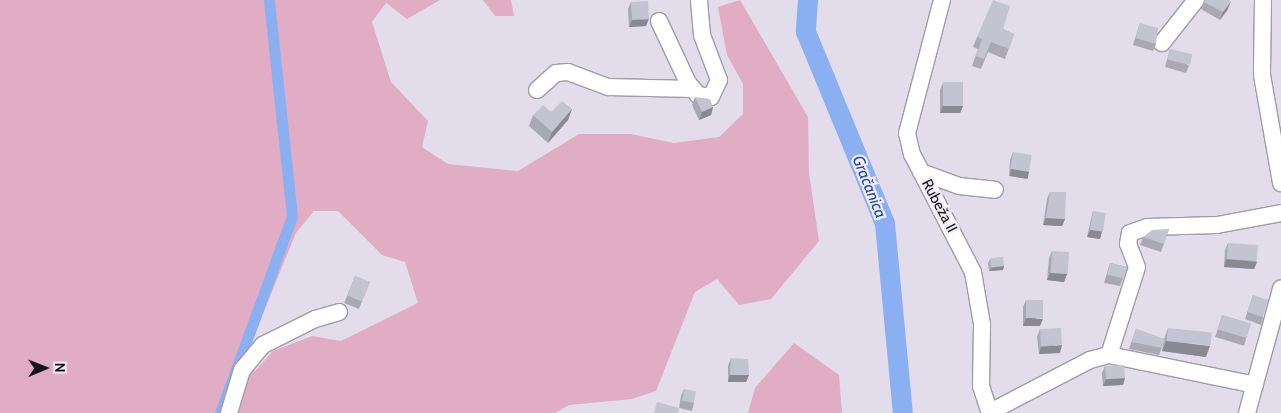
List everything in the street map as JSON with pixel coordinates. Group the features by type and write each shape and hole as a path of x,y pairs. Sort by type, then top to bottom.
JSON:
{"street":[{"path":"537,90 556,73 568,72 608,87 692,89 711,97 719,87 702,35 699,0"},
{"name":"Rubeža II","path":"942,0 909,114 907,133 921,172 973,272 982,324 981,386 990,413"},
{"path":"1162,43 1196,0"},
{"path":"1263,0 1265,81 1281,183"},
{"path":"659,21 692,89"},
{"path":"1265,81 1281,101"},
{"path":"921,172 959,186 996,190"},
{"path":"1109,354 1137,267 1128,244 1130,232 1148,227 1217,225 1281,212"},
{"path":"1247,413 1276,326 1281,289"},
{"path":"228,413 242,370 263,345 315,319 339,312"},
{"path":"990,413 1090,360 1109,354 1255,385"}],"shaded area":[{"path":"0,0 440,0 407,19 386,3 372,22 391,82 428,121 422,147 448,164 518,171 579,134 631,134 674,143 719,137 743,114 743,84 727,55 718,7 740,0 808,117 809,173 819,241 771,299 739,305 717,279 695,292 656,391 632,399 569,405 555,413 0,413","holes":["314,211 338,211 382,255 405,262 418,303 341,341 312,336 273,351 255,371 246,355 296,233"]},
{"path":"483,0 511,0 514,16 495,16"},
{"path":"794,343 839,375 842,413 748,413 755,388"}],"building":[{"path":"993,0 1010,6 1003,29 1014,34 1009,49 991,42 984,59 976,56 982,39 977,37"},
{"path":"1205,0 1231,1 1223,12 1204,2"},
{"path":"648,1 649,19 632,20 631,2"},
{"path":"1140,23 1158,28 1156,44 1136,38"},
{"path":"1170,49 1192,54 1190,65 1168,60"},
{"path":"943,82 963,82 963,106 943,106"},
{"path":"695,97 710,99 713,107 702,112"},
{"path":"562,101 572,109 552,132 533,115 543,105 551,112"},
{"path":"1013,152 1032,155 1029,172 1010,169"},
{"path":"1050,192 1066,192 1065,219 1046,218"},
{"path":"1093,211 1106,213 1103,232 1090,230"},
{"path":"1169,229 1164,244 1143,237 1152,230"},
{"path":"1228,243 1258,245 1257,261 1227,259"},
{"path":"1052,251 1069,252 1068,274 1051,273"},
{"path":"1003,257 1004,266 991,267 990,258"},
{"path":"1110,263 1127,267 1124,279 1107,275"},
{"path":"355,276 370,282 362,301 347,295"},
{"path":"1253,295 1268,300 1263,317 1247,312"},
{"path":"1026,300 1043,300 1043,318 1026,318"},
{"path":"1222,315 1251,324 1246,338 1218,329"},
{"path":"1061,328 1062,345 1041,346 1040,329"},
{"path":"1168,328 1212,333 1210,346 1167,341"},
{"path":"1136,329 1165,339 1162,348 1132,342"},
{"path":"731,358 748,359 749,375 730,375"},
{"path":"1124,365 1125,378 1106,379 1105,366"},
{"path":"684,389 696,391 694,403 682,401"},
{"path":"657,402 679,408 678,413 654,413"}],"waterway":[{"path":"220,413 292,216 269,0"},
{"name":"Gračanica","path":"808,0 806,32 885,224 903,413"}]}
